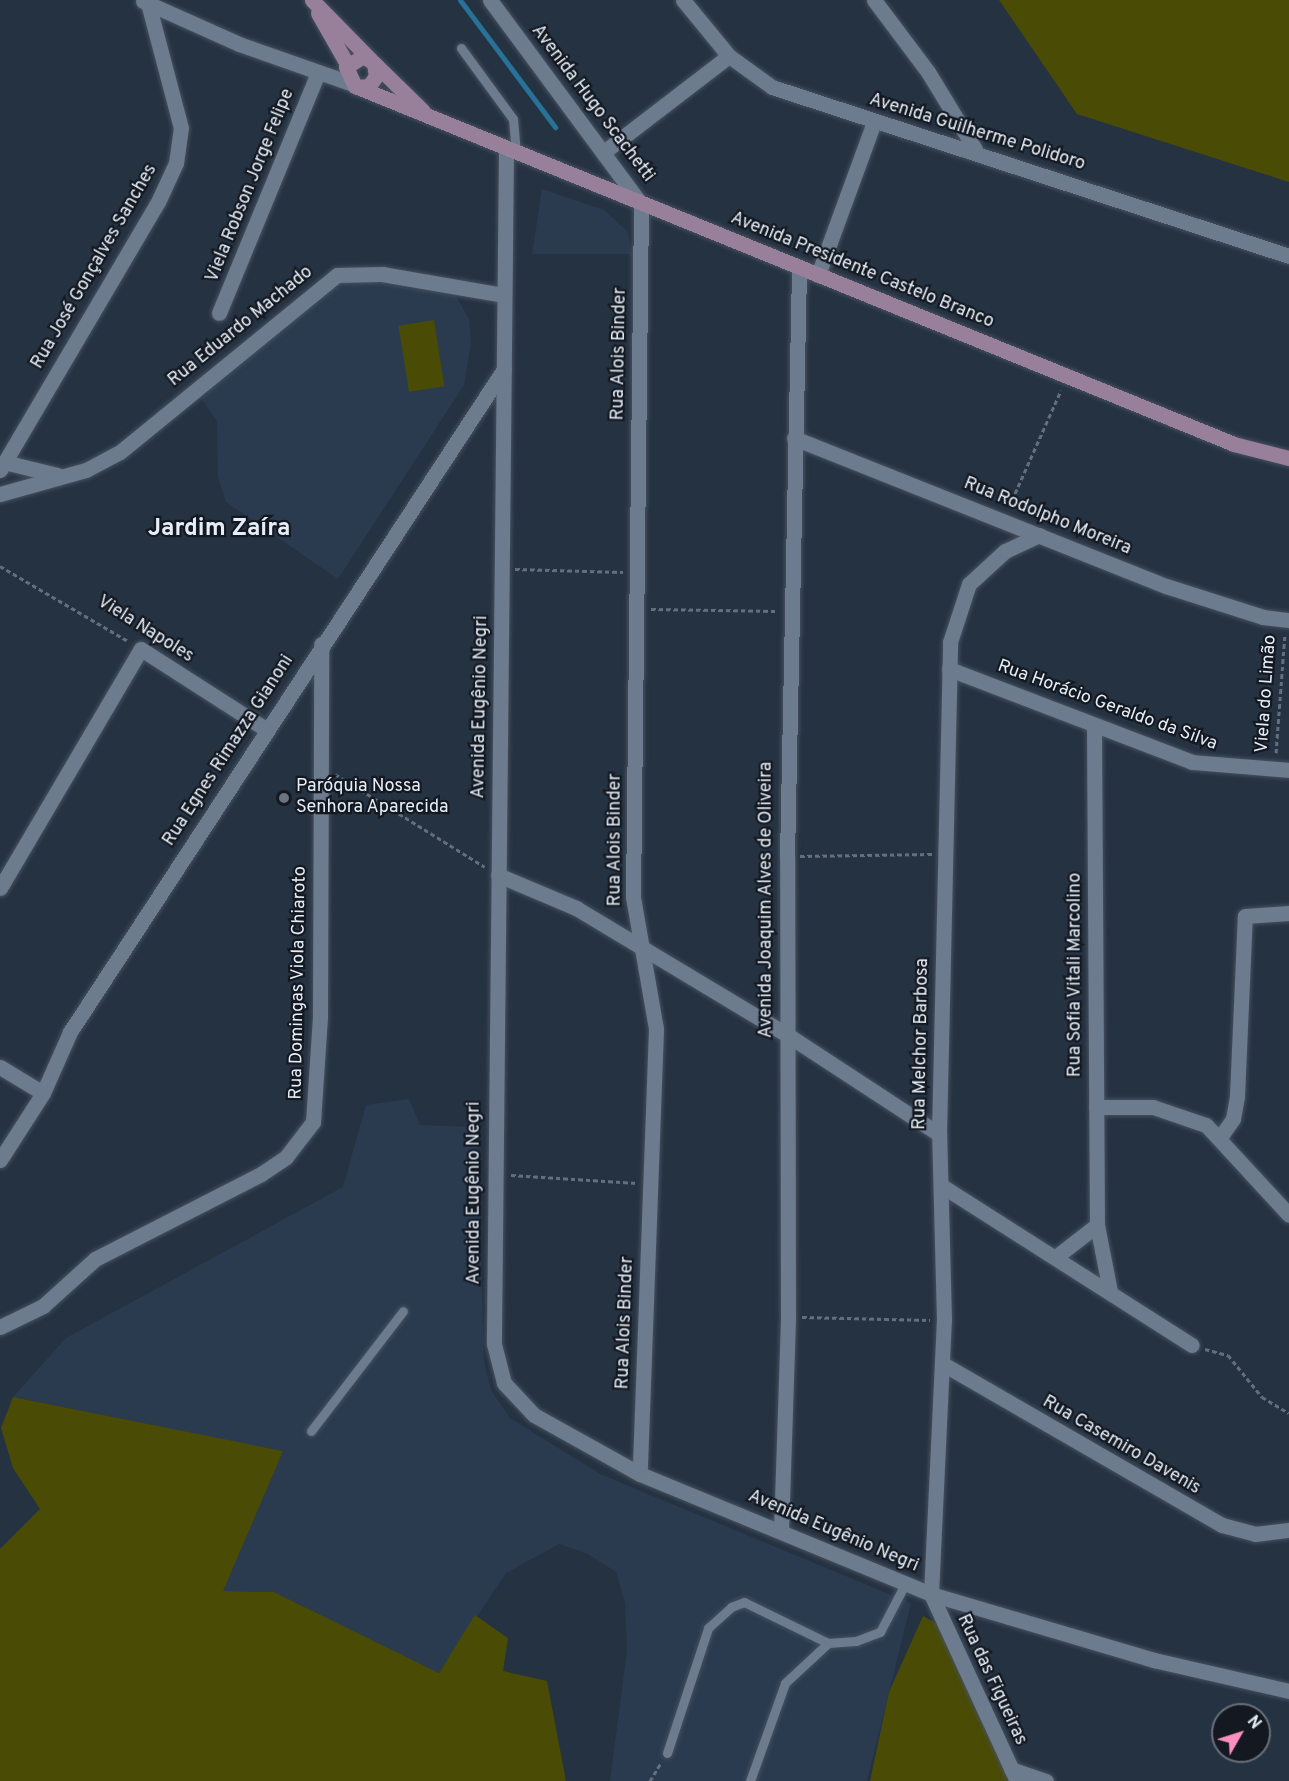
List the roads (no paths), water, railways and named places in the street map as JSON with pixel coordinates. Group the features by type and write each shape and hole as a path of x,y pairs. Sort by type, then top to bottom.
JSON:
{"street":[{"name":"Avenida Presidente Castelo Branco","path":"312,0 423,111"},
{"name":"Avenida Presidente Castelo Branco","path":"312,0 347,63"},
{"name":"Avenida Hugo Scachetti","path":"490,0 605,151 641,204"},
{"name":"Avenida Guilherme Polidoro","path":"683,0 729,56 772,87 874,122 975,149 1289,256"},
{"path":"874,0 928,72 975,149"},
{"path":"144,2 353,85 372,84 373,62 358,56 347,63 353,85"},
{"name":"Rua José Gonçalves Sanches","path":"2,466 158,202 176,163 182,128 144,2"},
{"path":"605,151 729,56"},
{"name":"Viela Robson Jorge Felipe","path":"219,313 318,73"},
{"name":"Avenida Presidente Castelo Branco","path":"353,85 423,111 511,152 1069,373 1234,444 1289,458"},
{"path":"818,275 874,122"},
{"name":"Avenida Eugênio Negri","path":"511,152 504,295 494,1344 504,1383 534,1415 640,1474 905,1584 931,1594 1154,1660 1289,1691"},
{"name":"Rua Alois Binder","path":"640,1474 656,1029 633,897 641,204"},
{"name":"Avenida Joaquim Alves de Oliveira","path":"781,1531 788,1317 786,857 794,438 800,268"},
{"name":"Rua Eduardo Machado","path":"0,494 57,475 100,465 120,452 337,275 382,274 504,295"},
{"name":"Rua Egnes Rimazza Gianoni","path":"0,1160 43,1093 70,1032 321,644 504,369"},
{"name":"Rua Rodolpho Moreira","path":"794,438 1218,605 1288,620"},
{"name":"Rua Eduardo Machado","path":"2,466 57,475"},
{"name":"Rua Melchor Barbosa","path":"931,1594 944,1320 939,1134 949,669 957,611 969,584 1005,551 1039,536"},
{"name":"Rua Domingas Viola Chiaroto","path":"0,1327 43,1306 95,1259 261,1174 286,1157 307,1132 318,1103 321,644"},
{"name":"Viela Napoles","path":"0,888 141,649 267,730"},
{"name":"Rua Horácio Geraldo da Silva","path":"949,669 1192,762 1282,770"},
{"name":"Rua Sofia Vitali Marcolino","path":"1094,725 1097,1225 1110,1291"},
{"path":"498,875 576,908 786,1034 939,1134"},
{"path":"1221,1136 1233,1119 1237,1096 1245,916 1289,913"},
{"path":"0,1067 43,1093"},
{"path":"1096,1107 1176,1111 1221,1136 1289,1215"},
{"path":"942,1186 1057,1256 1192,1345"},
{"path":"1057,1256 1097,1225"},
{"name":"Rua Casemiro Davenis","path":"943,1364 1222,1525 1255,1534 1289,1530"},
{"name":"Rua das Figueiras","path":"931,1594 1014,1775"},
{"path":"1014,1775 1046,1781"}],"lane":[{"path":"460,48 513,119 511,152"},
{"path":"311,1431 403,1311"},
{"path":"750,1781 785,1683 828,1643 880,1632 905,1584"},
{"path":"667,1753 708,1628 731,1607 744,1602 828,1643"}],"waterway":[{"path":"460,0 555,127"}],"place":[{"name":"Paróquia Nossa Senhora Aparecida","path":"284,798"}],"district":[{"name":"Jardim Zaíra","path":"219,530"}]}
